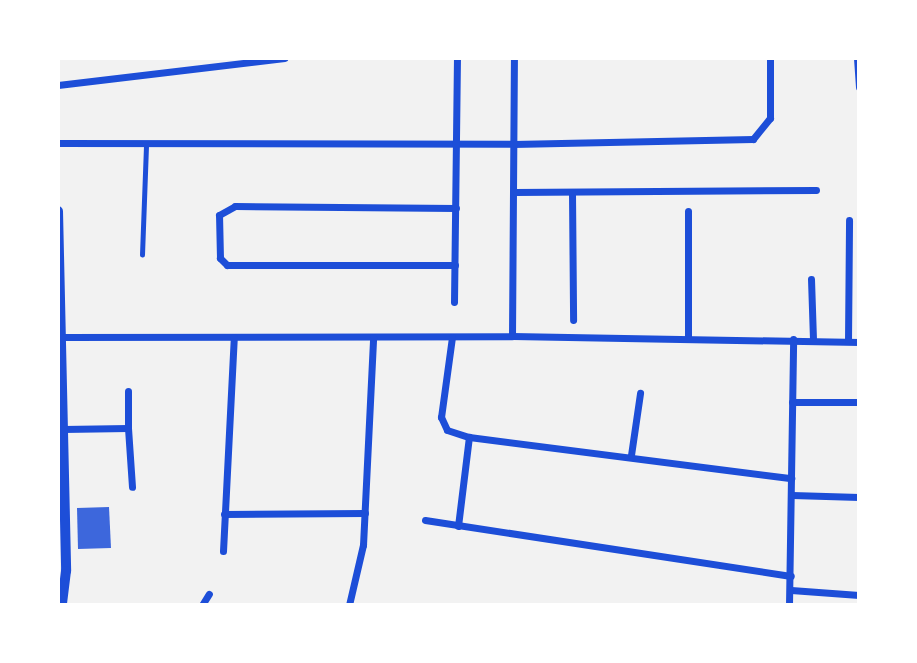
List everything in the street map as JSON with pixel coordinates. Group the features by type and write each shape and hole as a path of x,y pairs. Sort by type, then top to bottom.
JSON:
{"street":[{"path":"58,85 284,58"},
{"path":"454,302 457,58"},
{"path":"512,336 514,58"},
{"path":"58,143 457,145 753,139 770,118 770,58"},
{"path":"857,58 859,87"},
{"path":"514,192 816,190"},
{"path":"572,193 573,320"},
{"path":"455,265 227,265 220,258 219,215 235,206 456,208"},
{"path":"58,211 66,571 62,605"},
{"path":"688,211 688,338"},
{"path":"848,341 849,220"},
{"path":"811,279 813,340"},
{"path":"61,337 512,336 859,342"},
{"path":"223,551 234,337"},
{"path":"349,605 359,568 365,513 373,337"},
{"path":"452,337 441,417 447,430 469,437 631,455 791,478"},
{"path":"789,605 793,339"},
{"path":"128,391 132,487"},
{"path":"631,455 640,393"},
{"path":"792,402 859,402"},
{"path":"63,429 128,428"},
{"path":"458,526 469,437"},
{"path":"792,495 859,497"},
{"path":"224,514 365,513"},
{"path":"425,520 791,576"},
{"path":"791,590 859,595"},
{"path":"202,605 209,594"}],"lane":[{"path":"142,255 146,144"}],"building":[{"path":"109,507 111,548 78,549 77,508"}]}
